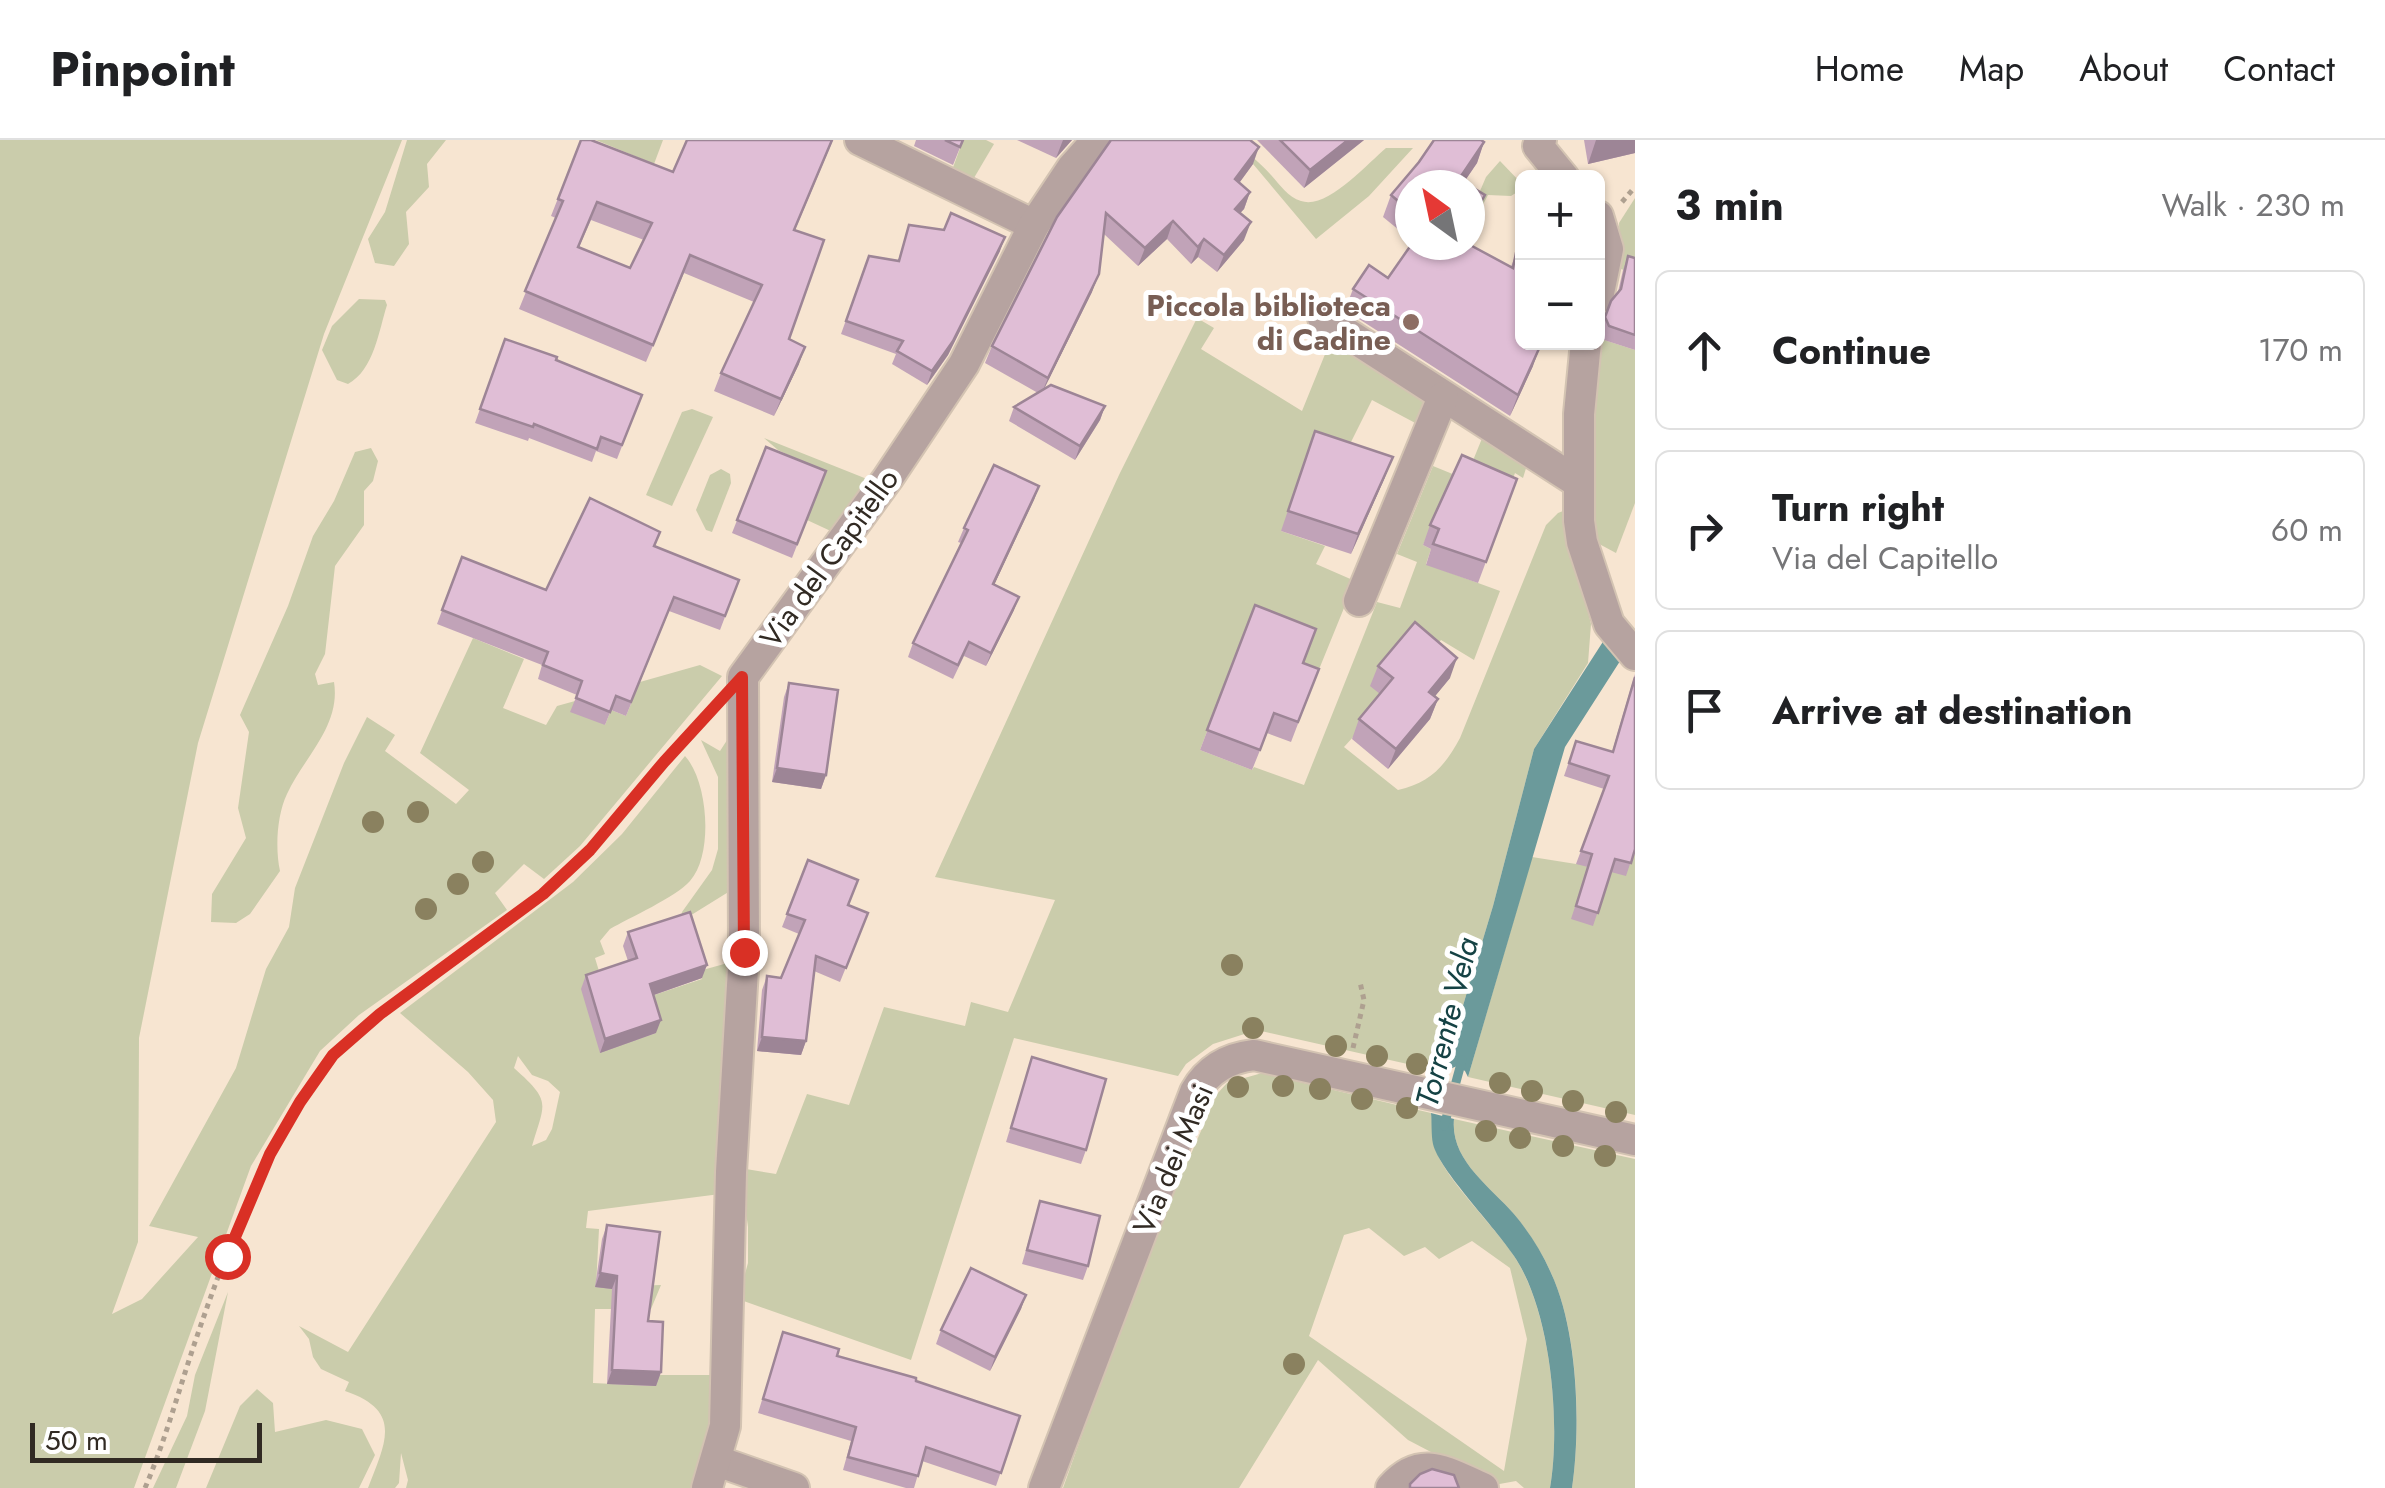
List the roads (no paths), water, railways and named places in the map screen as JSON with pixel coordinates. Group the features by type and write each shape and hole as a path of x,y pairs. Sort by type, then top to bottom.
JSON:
{"street":[{"path":"860,140 1034,225"},
{"name":"Via del Capitello","path":"712,1475 725,1426 731,1172 742,1000 742,677 888,478 964,364 1034,225 1068,174 1097,140"},
{"path":"1536,142 1558,170"},
{"path":"1605,239 1605,264"},
{"path":"1323,318 1578,483"},
{"path":"1585,350 1580,376 1578,483 1582,542 1627,646"},
{"path":"1359,601 1443,397"},
{"name":"Via dei Masi","path":"1044,1488 1198,1086 1213,1068 1254,1056 1635,1140"},
{"path":"1391,1488 1405,1472 1434,1467 1483,1488"},
{"path":"712,1475 794,1488"}],"water":[{"path":"1606,637 1622,658 1565,747 1468,1077 1457,1066 1443,1072 1493,906 1534,749"},
{"path":"1431,1113 1454,1119 1454,1134 1465,1160 1530,1235 1560,1296 1575,1379 1572,1488 1550,1488 1554,1432 1550,1368 1545,1336 1527,1279 1506,1244 1437,1155"}],"waterway":[{"name":"Torrente Vela","path":"1444,1126 1462,1060"}],"place":[{"name":"Piccola biblioteca di Cadine","path":"1411,322"}]}
